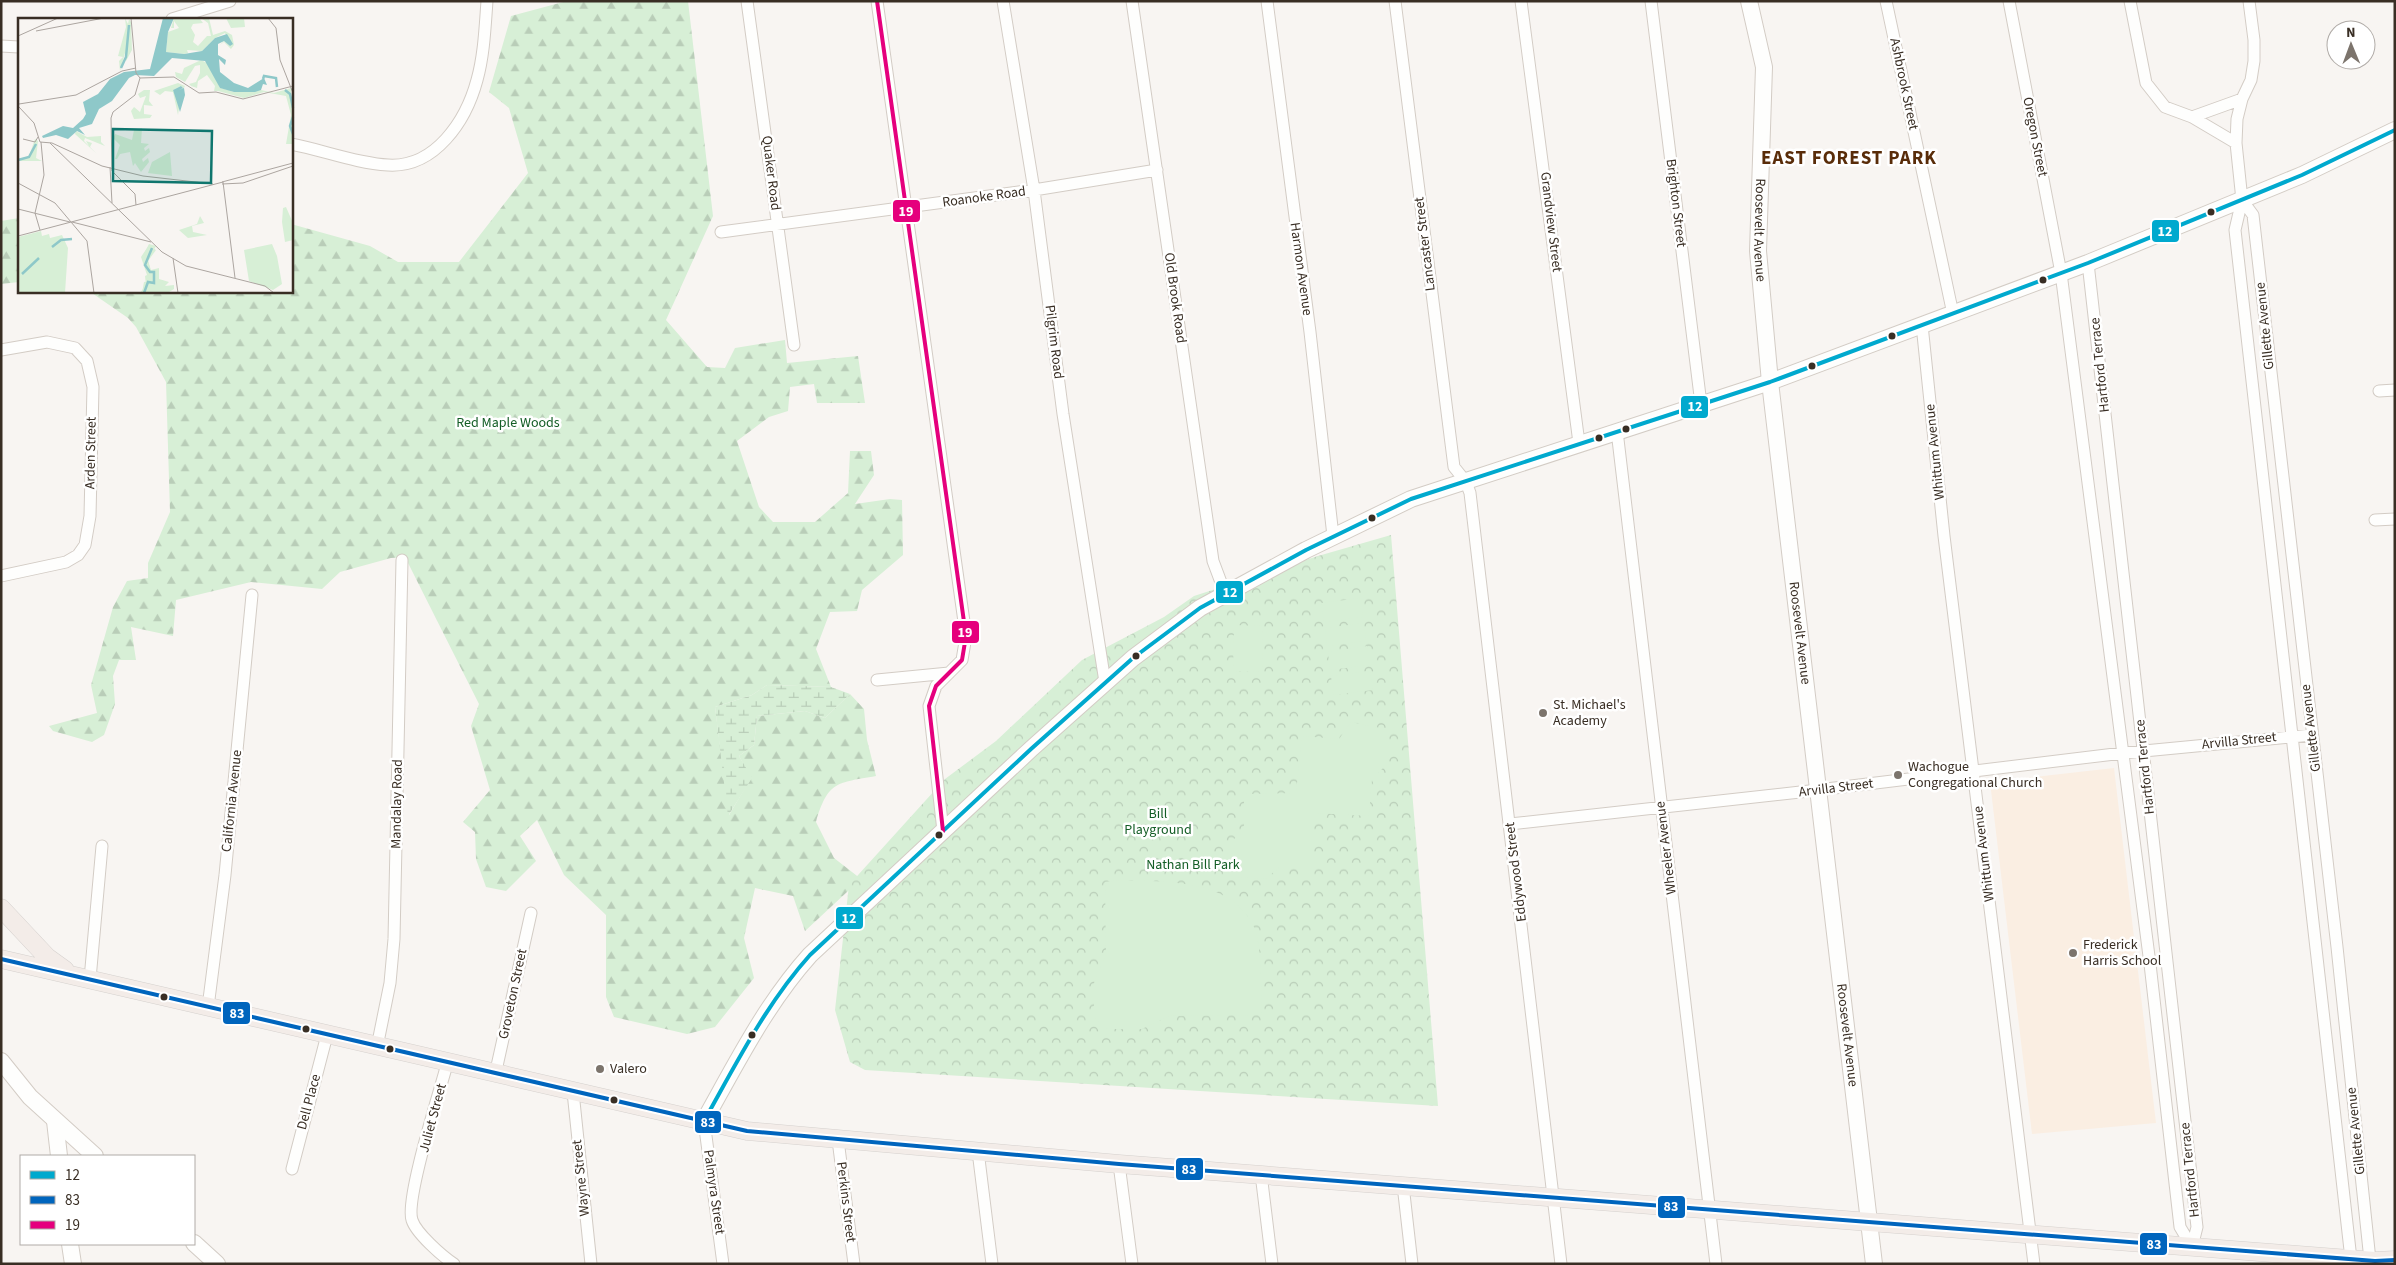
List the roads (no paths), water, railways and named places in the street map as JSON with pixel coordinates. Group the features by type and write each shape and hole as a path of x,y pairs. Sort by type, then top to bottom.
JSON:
{"main road":[{"path":"1,908 47,957 72,974"},
{"path":"1,959 72,974 447,1064 747,1131 1119,1164 1553,1198 2376,1261 2395,1260"}],"street":[{"path":"175,18 230,1"},
{"path":"292,144 389,165 411,162 436,149 456,127 473,91 483,47 487,1"},
{"name":"Quaker Road","path":"748,1 794,345"},
{"path":"877,1 908,208 966,636 962,660 934,690 928,706 943,831"},
{"name":"Pilgrim Road","path":"1003,1 1034,190 1063,414 1105,682"},
{"name":"Old Brook Road","path":"1132,1 1213,561 1225,593"},
{"name":"Harmon Avenue","path":"1267,1 1310,332 1333,536"},
{"name":"Lancaster Street","path":"1395,1 1454,466 1466,482"},
{"name":"Grandview Street","path":"1521,1 1580,443"},
{"name":"Brighton Street","path":"1651,1 1701,404"},
{"name":"Roosevelt Avenue","path":"1750,1 1764,67 1758,251 1770,382 1874,1264"},
{"name":"Ashbrook Street","path":"1886,1 1953,314"},
{"name":"Oregon Street","path":"2009,1 2061,273"},
{"path":"2130,1 2146,83 2165,108 2192,117 2236,144"},
{"name":"Gillette Avenue","path":"2249,1 2254,40 2254,61 2248,89 2242,99 2236,144 2242,200 2234,230 2351,1259"},
{"path":"1,46 18,47"},
{"path":"2192,117 2242,99"},
{"path":"704,1121 755,1031 797,970 820,946 1105,682 1170,629 1225,593 1333,536 1411,499 1770,382 1953,314 2088,263 2242,200 2337,159 2395,130"},
{"name":"Roanoke Road","path":"721,232 908,208 1157,170"},
{"name":"Gillette Avenue","path":"2242,200 2253,215 2341,991 2376,1261"},
{"name":"Hartford Terrace","path":"2088,263 2197,1227 2192,1247"},
{"name":"Hartford Terrace","path":"2061,273 2150,964 2180,1227 2192,1247"},
{"name":"Whittum Avenue","path":"1922,325 1944,536 2034,1264"},
{"name":"Arden Street","path":"1,350 47,342 75,348 87,361 93,386 90,516 85,545 78,555 66,562 1,576"},
{"path":"2251,379 2271,378"},
{"path":"2379,392 2395,390"},
{"name":"Wheeler Avenue","path":"1617,431 1716,1264"},
{"name":"Eddywood Street","path":"1466,482 1470,492 1561,1264"},
{"path":"2375,520 2395,519"},
{"path":"2271,556 2291,554"},
{"name":"Mandalay Road","path":"378,1047 390,983 395,931 402,560"},
{"name":"California Avenue","path":"208,1007 225,875 252,595"},
{"path":"877,680 949,673"},
{"name":"Arvilla Street","path":"1510,824 1818,790 2123,753 2312,735"},
{"path":"90,979 102,846"},
{"name":"Groveton Street","path":"495,1075 531,913"},
{"path":"2322,992 2341,991"},
{"name":"Dell Place","path":"292,1169 327,1036"},
{"path":"1,1061 18,1084 88,1155"},
{"name":"Juliet Street","path":"447,1064 418,1172 410,1216 412,1223 420,1233 454,1264"},
{"name":"Wayne Street","path":"572,1092 591,1264"},
{"path":"55,1121 59,1155"},
{"name":"Palmyra Street","path":"704,1121 723,1264"},
{"name":"Perkins Street","path":"838,1140 854,1264"},
{"path":"978,1151 992,1264"},
{"path":"1119,1164 1132,1264"},
{"path":"1262,1174 1272,1264"},
{"path":"1402,1186 1412,1264"},
{"path":"70,1245 73,1264"},
{"path":"195,1245 217,1264"}],"place":[{"name":"St. Michael's Academy","path":"1543,713"},
{"name":"Wachogue Congregational Church","path":"1898,775"},
{"name":"Frederick Harris School","path":"2073,953"},
{"name":"Valero","path":"600,1069"}],"district":[{"name":"EAST FOREST PARK","path":"1849,158"}],"park label":[{"name":"Red Maple Woods","path":"508,423"},
{"name":"Bill Playground","path":"1158,822"},
{"name":"Nathan Bill Park","path":"1193,865"}]}
